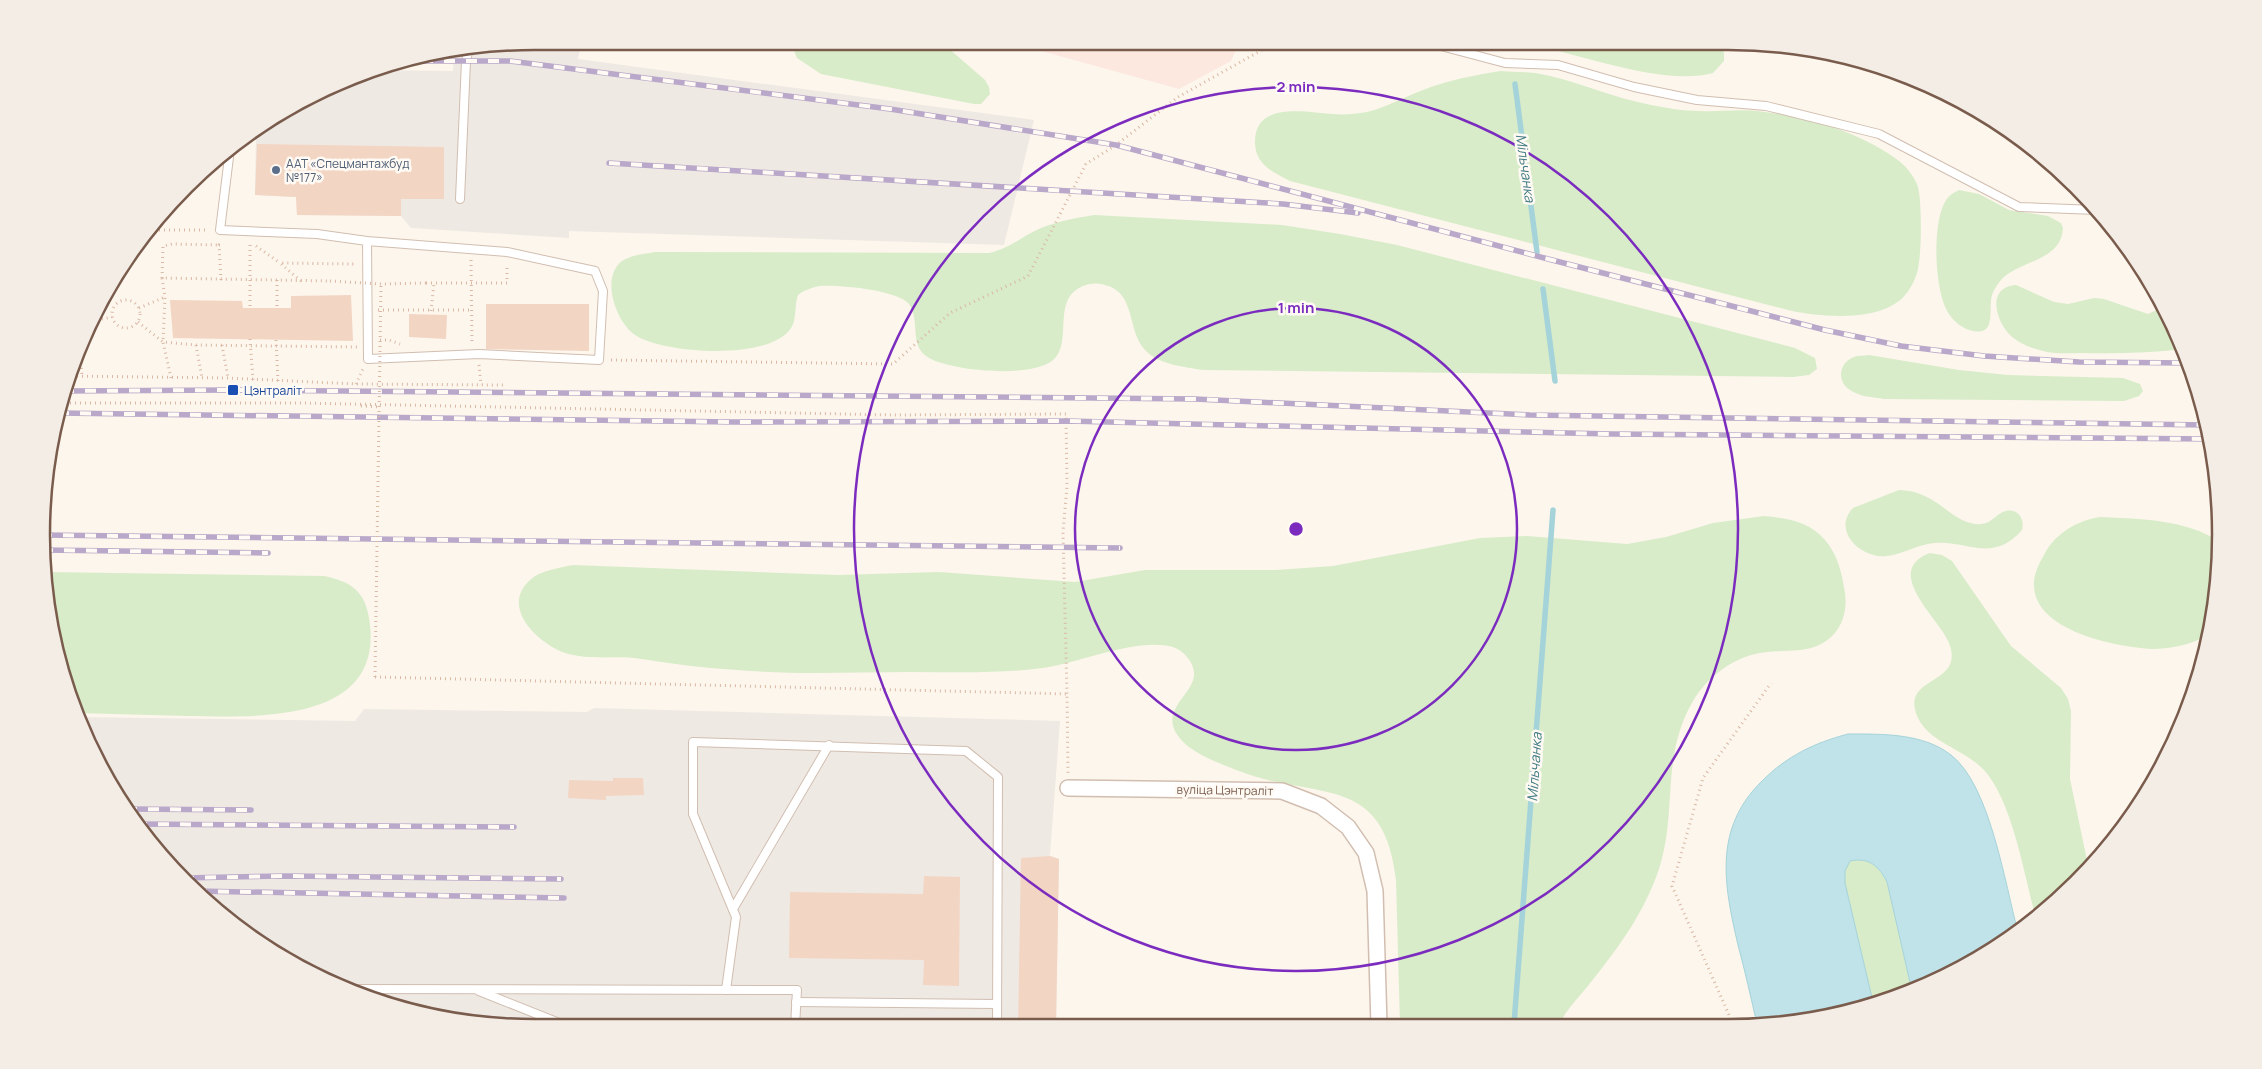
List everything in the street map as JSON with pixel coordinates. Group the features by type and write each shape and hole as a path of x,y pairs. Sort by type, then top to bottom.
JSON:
{"street":[{"name":"вуліца Цэнтраліт","path":"1068,788 1282,791 1321,806 1348,827 1366,853 1375,891 1379,1019"}],"lane":[{"path":"1456,50 1505,63 1558,66 1634,87 1688,98 1766,106 1860,129 1879,134 2019,207 2087,210"},
{"path":"460,199 467,55"},
{"path":"229,159 220,230 317,234 367,241 507,252 594,271 603,291 599,360 479,354 368,359 367,241"},
{"path":"726,990 736,917 694,814 694,742 966,751 998,778 997,1019"},
{"path":"733,909 829,745"},
{"path":"368,989 797,990 796,1019"},
{"path":"475,989 550,1019"},
{"path":"796,1002 997,1004"}],"path":[{"path":"599,360 893,364 950,313 1028,276 1086,164 1116,145 1178,97 1262,50"},
{"path":"158,230 220,230"},
{"path":"171,378 162,342 165,296 162,278 163,246 172,244 227,245"},
{"path":"219,245 221,280"},
{"path":"242,245 259,246 301,281"},
{"path":"250,245 250,308"},
{"path":"474,249 470,255 472,345 479,354 481,385"},
{"path":"162,278 330,281 381,284 507,283 507,258"},
{"path":"280,263 358,264 358,271"},
{"path":"376,278 376,285"},
{"path":"358,279 358,286"},
{"path":"277,280 277,308"},
{"path":"431,311 434,283"},
{"path":"381,284 374,677 1067,694"},
{"path":"139,308 165,296"},
{"path":"123,300 132,301 139,308 138,322 125,329 116,325 112,317 115,304 123,300"},
{"path":"368,310 471,310"},
{"path":"100,319 112,317"},
{"path":"138,322 162,342 196,345 359,347 359,338"},
{"path":"250,339 253,380"},
{"path":"276,340 278,382"},
{"path":"196,345 202,378"},
{"path":"222,345 228,378"},
{"path":"81,365 82,376"},
{"path":"77,376 228,378 278,382 505,386"},
{"path":"69,403 300,403 893,415 1066,414 1067,486 1063,532 1068,788"},
{"path":"300,403 380,407"},
{"path":"1731,1019 1672,886 1703,778 1772,683"}],"shaded area":[{"name":"ААТ «Спецмантажбуд №177»","path":"580,50 578,59 1034,120 1004,245 569,231 569,238 411,228 401,216 297,215 296,197 255,195 256,139 292,115 349,87 398,70 453,71 454,57 503,51"},
{"path":"1038,50 1236,50 1231,61 1179,89"},
{"path":"594,708 1060,721 1050,856 1059,859 1056,1019 503,1018 440,1010 379,993 320,969 292,954 265,937 215,899 170,854 132,804 100,749 86,717 355,721 364,709 587,712"}],"green space":[{"path":"794,50 950,50 985,80 990,94 981,104 974,104 821,74 797,58"},
{"path":"1552,50 1722,50 1724,61 1713,73 1691,76 1666,75 1639,71"},
{"path":"1501,71 1535,73 1549,76 1637,102 1669,108 1694,111 1750,110 1775,113 1829,126 1880,148 1895,158 1912,174 1918,187 1921,243 1919,265 1912,285 1905,296 1899,301 1876,312 1862,315 1832,316 1792,311 1290,181 1271,171 1261,162 1258,156 1255,142 1257,129 1264,120 1273,114 1297,111 1341,114 1367,112 1442,83"},
{"path":"1959,190 1979,194 2009,210 2048,216 2061,223 2063,228 2057,245 2051,251 2011,272 1995,288 1991,301 1989,325 1981,331 1966,329 1951,317 1944,304 1940,290 1936,258 1938,226 1945,202"},
{"path":"1094,215 1282,225 1397,245 1795,348 1815,358 1817,369 1809,375 1793,377 1203,370 1173,365 1152,356 1140,343 1127,304 1122,296 1115,289 1105,285 1091,284 1075,290 1069,298 1065,307 1063,339 1056,357 1046,364 1032,369 994,371 956,367 929,358 919,347 914,318 909,304 903,299 881,292 852,287 819,286 808,289 798,295 793,324 779,339 762,346 740,350 716,351 669,347 649,342 635,335 622,320 613,300 611,288 615,269 622,261 633,256 655,252 989,253 1004,248 1034,231 1068,220"},
{"path":"2016,285 2054,302 2068,304 2094,298 2104,299 2148,314 2157,310 2175,350 2133,353 2055,353 2031,348 2017,341 2009,334 2000,320 1996,305 1997,297 2007,287"},
{"path":"1869,355 1959,370 2008,375 2123,378 2140,384 2143,391 2139,396 2124,401 1884,399 1858,394 1846,387 1841,378 1842,368 1849,360 1856,356"},
{"path":"1899,490 1923,495 1957,517 1975,524 1989,522 2006,511 2014,511 2020,515 2023,526 2022,530 2011,540 2000,546 1990,548 1935,543 1887,556 1877,556 1859,548 1847,534 1847,517 1853,508"},
{"path":"1764,516 1798,522 1812,529 1825,540 1839,565 1845,593 1846,604 1844,614 1836,632 1821,644 1800,650 1757,653 1742,658 1718,672 1698,693 1683,722 1676,743 1665,847 1653,885 1638,915 1621,942 1562,1019 1400,1019 1396,880 1389,846 1377,822 1362,806 1342,796 1268,780 1239,771 1196,752 1181,740 1172,722 1178,705 1193,680 1194,671 1186,656 1173,647 1143,645 1043,668 1010,671 758,672 634,658 590,657 565,653 554,648 534,633 526,623 519,601 522,590 534,577 550,570 573,565 838,575 939,572 1075,582 1145,570 1276,570 1333,566 1480,538 1527,536 1627,544 1666,537 1713,523"},
{"path":"2100,517 2162,522 2193,529 2212,537 2208,598 2201,638 2190,643 2167,648 2152,649 2118,645 2078,633 2060,624 2046,612 2036,598 2034,581 2040,563 2055,539 2062,533 2083,521"},
{"path":"1930,553 1942,555 1952,561 2011,646 2061,688 2068,699 2071,711 2070,779 2087,859 2034,909 2010,819 1993,783 1983,769 1975,762 1939,740 1923,726 1918,718 1914,704 1917,694 1949,667 1952,657 1949,643 1944,633 1926,609 1912,583 1911,571 1916,561"},
{"path":"52,572 324,576 349,584 360,594 369,618 369,653 358,679 337,696 310,708 279,714 187,716 85,713 59,629"},
{"path":"1861,858 1870,862 1877,867 1887,882 1910,983 1872,996 1845,883 1845,871 1850,861"}],"water":[{"path":"1848,734 1902,736 1928,742 1951,755 1965,769 1986,812 2016,923 1970,954 1910,983 1887,882 1881,871 1873,864 1863,860 1850,861 1845,871 1845,883 1872,996 1822,1010 1756,1018 1729,901 1726,859 1729,838 1736,818 1746,799 1762,781 1781,764 1802,751"}],"building":[{"path":"257,144 444,147 444,199 401,199 401,216 297,215 296,197 255,195"},
{"path":"351,295 353,341 173,338 170,300 242,301 243,308 291,308 291,296"},
{"path":"486,304 589,304 589,351 486,349"},
{"path":"409,314 447,315 446,339 409,337"},
{"path":"613,778 643,778 644,795 606,796 606,800 568,798 569,780 613,781"},
{"path":"1050,856 1059,859 1056,1019 1018,1019 1021,858"},
{"path":"924,876 960,877 959,986 923,985 924,960 789,958 790,892 923,894"}],"waterway":[{"name":"Мільчанка","path":"1515,84 1537,252"},
{"name":"Мільчанка","path":"1543,289 1555,381"},
{"name":"Мільчанка","path":"1514,1019 1553,510"}],"railway":[{"path":"432,61 510,61 890,109 1116,145 1825,330 1901,346 1984,356 2079,362 2180,363"},
{"path":"609,163 1283,204 1358,213"},
{"path":"72,391 233,390 1195,399 1530,415 2199,425"},
{"path":"66,413 733,422 1067,421 1612,434 2203,439"},
{"path":"50,535 1120,548"},
{"path":"51,550 268,553"},
{"path":"136,809 251,810"},
{"path":"146,824 514,827"},
{"path":"193,878 286,876 561,879"},
{"path":"207,891 564,898"}],"place":[{"name":"ААТ «Спецмантажбуд №177»","path":"276,170"},
{"name":"Цэнтраліт","path":"233,390"}]}
